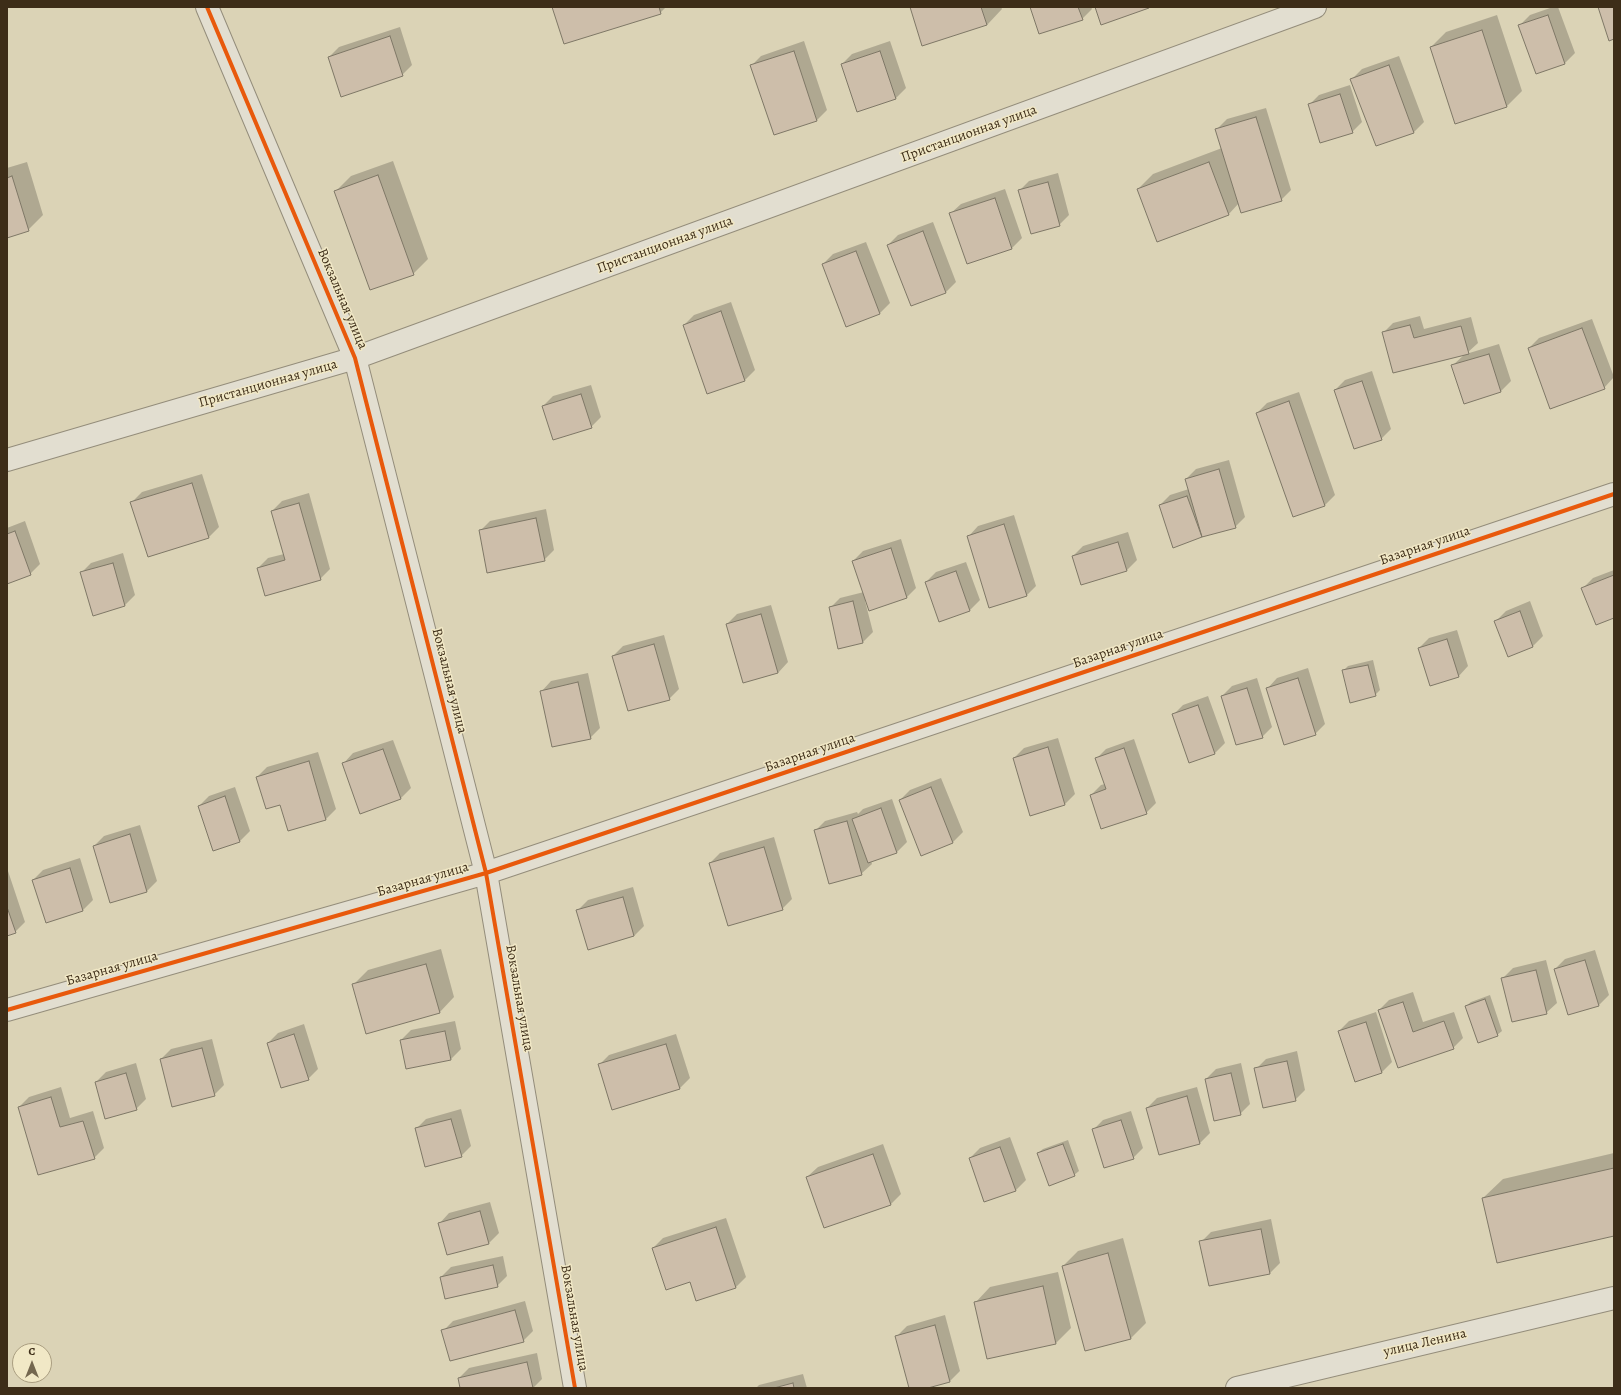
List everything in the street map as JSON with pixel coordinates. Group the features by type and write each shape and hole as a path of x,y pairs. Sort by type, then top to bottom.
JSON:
{"street":[{"name":"Вокзальная улица","path":"207,7 355,358 486,873 575,1388"},
{"name":"Пристанционная улица","path":"7,460 355,358 1315,7"},
{"name":"Базарная улица","path":"7,1010 486,873 1614,494"},
{"name":"улица Ленина","path":"1237,1388 1614,1298"}],"building":[{"path":"552,7 659,7 661,14 564,44"},
{"path":"910,7 981,7 987,25 922,46"},
{"path":"1030,7 1078,7 1083,20 1039,34"},
{"path":"1095,7 1148,7 1149,8 1101,25"},
{"path":"1598,7 1614,7 1614,39 1609,41"},
{"path":"1548,15 1565,64 1536,74 1518,25"},
{"path":"1482,30 1507,107 1455,124 1430,47"},
{"path":"390,36 403,76 341,97 328,57"},
{"path":"794,51 817,121 774,135 750,65"},
{"path":"880,51 896,99 857,112 841,64"},
{"path":"1389,65 1414,133 1376,146 1350,79"},
{"path":"1340,94 1353,133 1320,143 1308,104"},
{"path":"1256,117 1282,201 1241,213 1215,129"},
{"path":"1209,162 1229,215 1157,242 1137,189"},
{"path":"378,175 414,275 370,290 334,191"},
{"path":"12,176 29,231 7,238 7,178"},
{"path":"1048,182 1060,226 1031,234 1018,190"},
{"path":"995,198 1012,249 967,264 949,213"},
{"path":"923,231 946,293 911,306 887,245"},
{"path":"856,251 880,314 846,327 822,264"},
{"path":"721,311 745,381 707,394 683,325"},
{"path":"1410,325 1414,338 1461,326 1469,354 1393,373 1382,332"},
{"path":"1582,328 1605,389 1550,409 1528,348"},
{"path":"1489,354 1501,392 1464,404 1451,365"},
{"path":"1362,381 1382,440 1354,449 1334,390"},
{"path":"581,394 592,428 553,440 542,406"},
{"path":"1289,401 1325,506 1293,517 1256,413"},
{"path":"1219,469 1236,528 1202,537 1185,479"},
{"path":"192,483 209,538 148,557 130,502"},
{"path":"1187,496 1202,537 1173,548 1159,505"},
{"path":"299,503 321,580 265,596 257,568 285,560 271,511"},
{"path":"536,518 545,561 487,573 479,530"},
{"path":"1004,524 1027,596 989,608 967,536"},
{"path":"15,531 31,575 7,584 7,534"},
{"path":"1118,542 1127,571 1081,585 1072,556"},
{"path":"891,548 907,598 869,611 852,561"},
{"path":"113,563 125,606 93,616 80,572"},
{"path":"956,571 970,611 939,622 925,582"},
{"path":"1614,575 1614,618 1596,625 1581,588"},
{"path":"853,601 863,643 838,649 829,607"},
{"path":"1520,611 1533,647 1508,657 1494,621"},
{"path":"761,614 778,673 743,683 726,624"},
{"path":"1447,639 1459,677 1430,686 1418,648"},
{"path":"654,644 670,700 628,711 612,656"},
{"path":"1368,665 1376,696 1350,703 1342,670"},
{"path":"1298,678 1316,735 1284,745 1266,688"},
{"path":"578,682 591,739 552,747 540,691"},
{"path":"1247,688 1263,738 1236,745 1221,696"},
{"path":"1198,705 1215,754 1189,763 1172,714"},
{"path":"1048,747 1065,805 1030,816 1013,758"},
{"path":"1124,748 1147,814 1101,829 1090,795 1106,789 1095,758"},
{"path":"383,749 401,799 360,814 342,763"},
{"path":"309,761 326,820 288,831 280,805 266,809 256,777"},
{"path":"931,787 953,843 921,856 899,800"},
{"path":"225,796 240,842 213,851 198,806"},
{"path":"881,808 897,853 868,863 852,819"},
{"path":"847,821 862,875 829,884 814,830"},
{"path":"130,834 147,892 110,903 93,846"},
{"path":"764,847 783,910 728,926 709,863"},
{"path":"70,868 83,911 46,923 32,880"},
{"path":"623,897 634,936 588,950 576,910"},
{"path":"7,907 16,933 7,936"},
{"path":"1585,960 1599,1006 1568,1015 1554,969"},
{"path":"426,964 440,1013 366,1034 352,984"},
{"path":"1536,970 1547,1014 1512,1022 1501,978"},
{"path":"1485,999 1498,1036 1478,1043 1465,1006"},
{"path":"1403,1002 1413,1032 1444,1021 1454,1049 1398,1068 1378,1010"},
{"path":"1366,1022 1382,1073 1355,1082 1338,1031"},
{"path":"445,1031 451,1060 406,1069 400,1040"},
{"path":"294,1034 309,1080 281,1088 267,1043"},
{"path":"666,1044 680,1089 612,1110 598,1064"},
{"path":"202,1048 215,1096 172,1107 160,1059"},
{"path":"1287,1061 1296,1101 1263,1108 1254,1068"},
{"path":"126,1073 137,1110 105,1119 95,1082"},
{"path":"1231,1073 1241,1115 1214,1121 1205,1079"},
{"path":"1187,1096 1200,1144 1159,1155 1146,1108"},
{"path":"51,1097 60,1127 83,1121 95,1159 38,1175 18,1107"},
{"path":"451,1119 462,1157 425,1167 415,1128"},
{"path":"1121,1120 1134,1159 1104,1168 1092,1129"},
{"path":"1063,1144 1075,1176 1049,1186 1037,1153"},
{"path":"1000,1147 1016,1191 984,1202 969,1158"},
{"path":"873,1154 891,1205 824,1228 806,1177"},
{"path":"1614,1168 1614,1236 1497,1263 1482,1198"},
{"path":"480,1211 489,1244 447,1255 438,1223"},
{"path":"716,1227 736,1288 696,1301 690,1282 666,1290 652,1248"},
{"path":"1261,1229 1270,1274 1209,1286 1199,1241"},
{"path":"1108,1253 1131,1339 1085,1351 1062,1266"},
{"path":"493,1265 498,1287 445,1299 440,1277"},
{"path":"1043,1286 1056,1344 987,1359 974,1302"},
{"path":"515,1310 524,1342 450,1361 441,1330"},
{"path":"935,1325 950,1382 928,1388 909,1388 895,1336"},
{"path":"527,1362 533,1388 460,1388 458,1378"},
{"path":"793,1383 794,1388 774,1388"}],"cycle path":[{"path":"207,7 355,358 486,873 575,1388"},
{"path":"7,1010 486,873 1614,494"}]}
